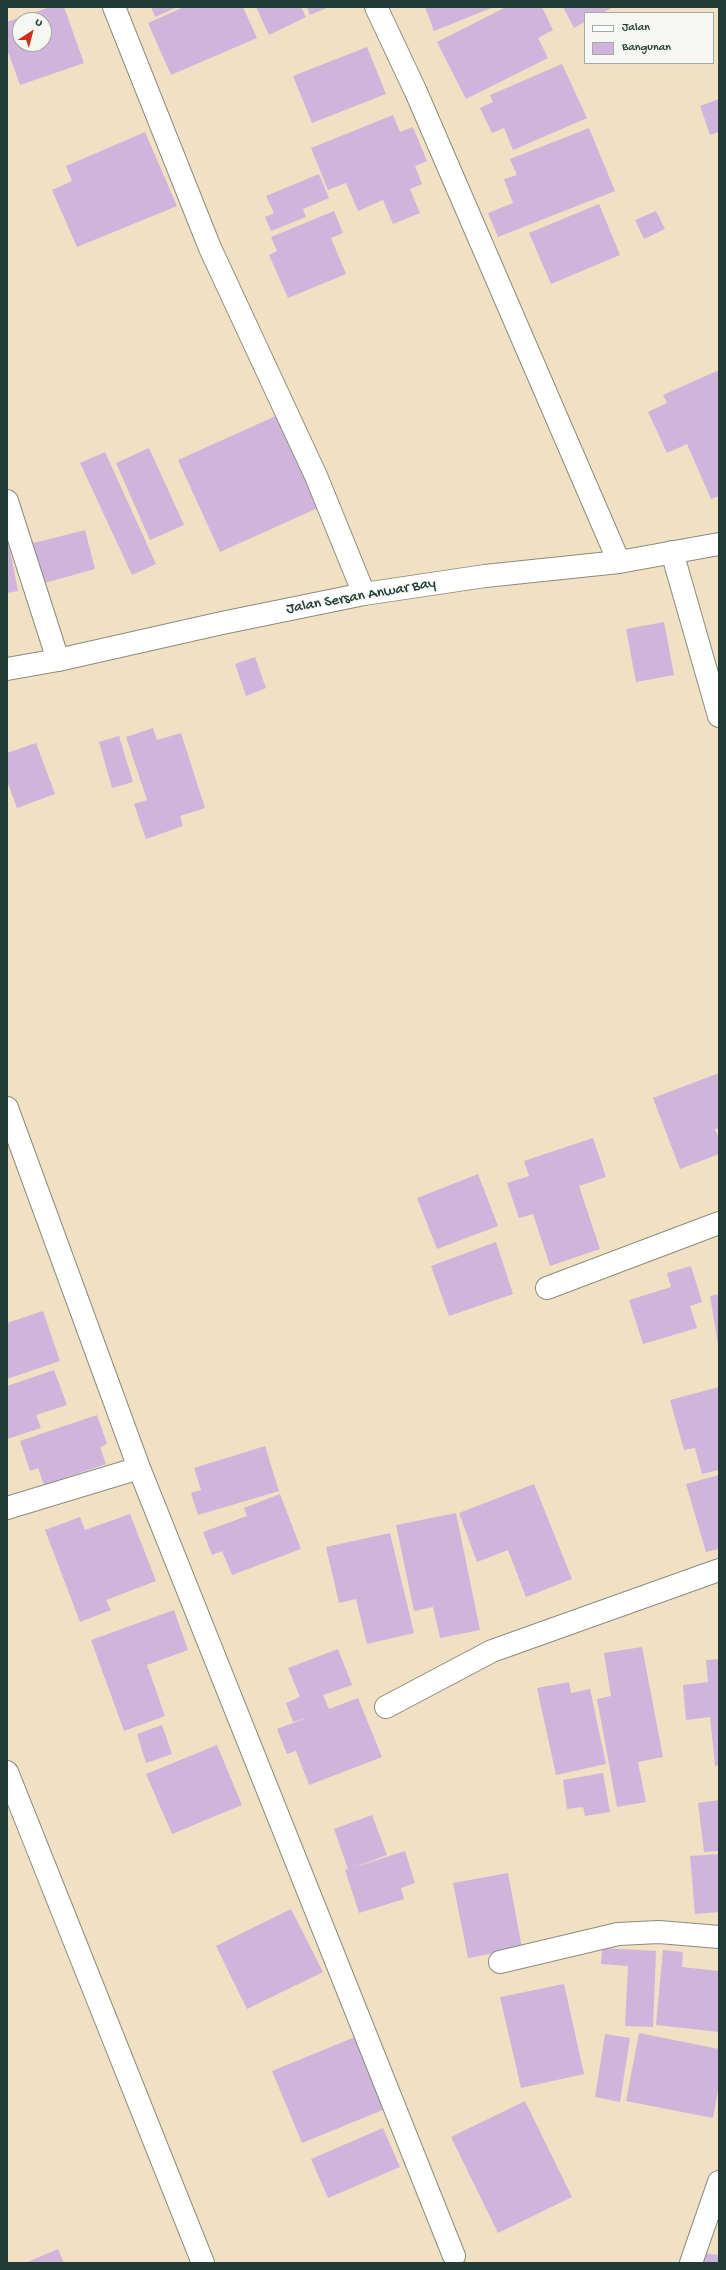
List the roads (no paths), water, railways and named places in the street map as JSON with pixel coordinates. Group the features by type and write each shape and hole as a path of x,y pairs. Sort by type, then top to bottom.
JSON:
{"street":[{"path":"114,7 210,248 316,476 364,594"},
{"path":"376,7 416,92 619,562"},
{"path":"7,501 58,660"},
{"name":"Jalan Sersan Anwar Bay","path":"7,669 58,660 222,623 364,594 485,576 619,562 719,544"},
{"path":"672,552 719,716"},
{"path":"7,1108 139,1468 454,2256"},
{"path":"547,1288 719,1223"},
{"path":"7,1508 139,1468"},
{"path":"386,1707 492,1651 719,1570"},
{"path":"7,1772 203,2263"},
{"path":"500,1962 618,1934 659,1932 719,1937"},
{"path":"691,2263 718,2191"}]}
